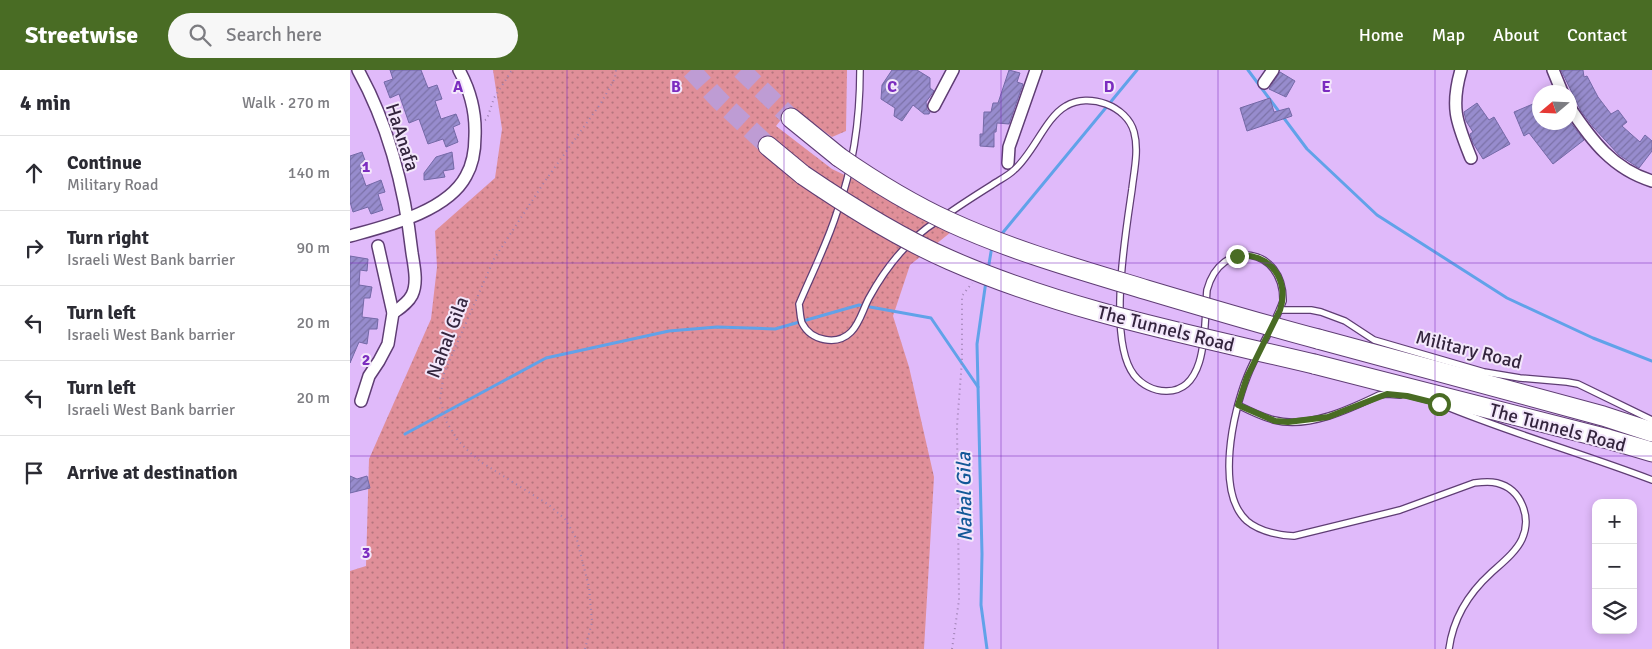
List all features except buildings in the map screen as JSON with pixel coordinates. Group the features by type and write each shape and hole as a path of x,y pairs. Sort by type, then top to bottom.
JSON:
{"highway":[{"name":"The Tunnels Road","path":"790,118 839,157 902,197 950,222 1052,262 1318,339 1604,416 1652,432"},
{"name":"The Tunnels Road","path":"768,146 836,197 891,230 948,260 1049,298 1599,436 1652,452"}],"street":[{"name":"HaAnafa","path":"358,70 376,108 394,156 408,217 414,286 407,302 393,314"},
{"path":"350,236 422,212 443,200 465,178 473,156 476,127 470,92 459,70"},
{"path":"934,106 953,70"},
{"path":"1008,163 1009,147 1036,70"},
{"path":"1264,83 1273,70"},
{"path":"1461,70 1454,103 1460,129 1471,158"},
{"path":"1553,70 1559,85"},
{"path":"1577,119 1591,140 1618,165 1637,177 1652,181"},
{"path":"361,401 369,376 388,344 393,314 378,246"}],"lane":[{"path":"860,70 859,113 856,138 838,211 799,304 803,325 810,332 817,338 826,340 836,339 851,332 877,284 893,261 914,238 1014,170 1030,154 1051,121 1064,107 1074,102 1086,100 1102,102 1114,108 1128,121 1135,133 1136,150 1120,297 1124,354 1134,374 1146,385 1162,391 1181,388 1190,382 1201,361 1206,297 1210,280 1216,269 1229,259 1246,255 1257,257 1273,268 1280,279 1283,301 1247,377 1238,405 1229,445 1233,494 1246,520 1265,531 1294,536 1400,510 1474,483 1497,482 1512,491 1519,498 1526,515 1523,538 1510,555 1487,576 1470,596 1455,623 1449,649"},
{"name":"Military Road","path":"1280,310 1312,310 1321,312 1345,321 1374,340 1484,372 1511,377 1578,384 1652,420"},
{"path":"1238,405 1275,421 1288,422 1328,417 1379,395 1407,396"},
{"path":"1415,397 1431,401"},
{"path":"1439,404 1652,480"}],"path":[{"path":"476,127 487,119 494,98 512,70"},
{"name":"Nahal Gila","path":"585,649 592,622 589,587 577,540 566,520 549,505 481,462 466,449 457,439 446,421 440,398 444,373 494,258 545,181 602,103 615,78 616,70"},
{"path":"952,649 959,600 957,426 962,360 962,296 972,283"}],"shaded area":[{"path":"493,70 847,70 846,131 832,137 791,107 776,126 832,169 956,228 910,265 893,316 909,367 934,477 924,649 350,649 350,571 366,566 369,459 431,319 437,267 435,231 495,178 502,129"}],"waterway":[{"path":"1000,236 1137,70"},
{"path":"1248,70 1307,149 1377,215 1507,298 1593,338 1652,361"},
{"path":"988,270 992,246"},
{"name":"Nahal Gila","path":"986,281 977,344 982,554 981,605 987,649"},
{"path":"405,434 546,358 669,331 717,327 775,329 859,305 931,318 978,387"}],"tunnel":[{"path":"691,70 719,100 768,146"},
{"path":"741,70 791,118"}],"route":[{"path":"1237,256 1246,255 1265,261 1273,268 1280,279 1283,291 1283,301 1280,310 1258,352 1238,405 1275,421 1288,422 1328,417 1379,395 1387,394 1423,399 1439,404"}]}
